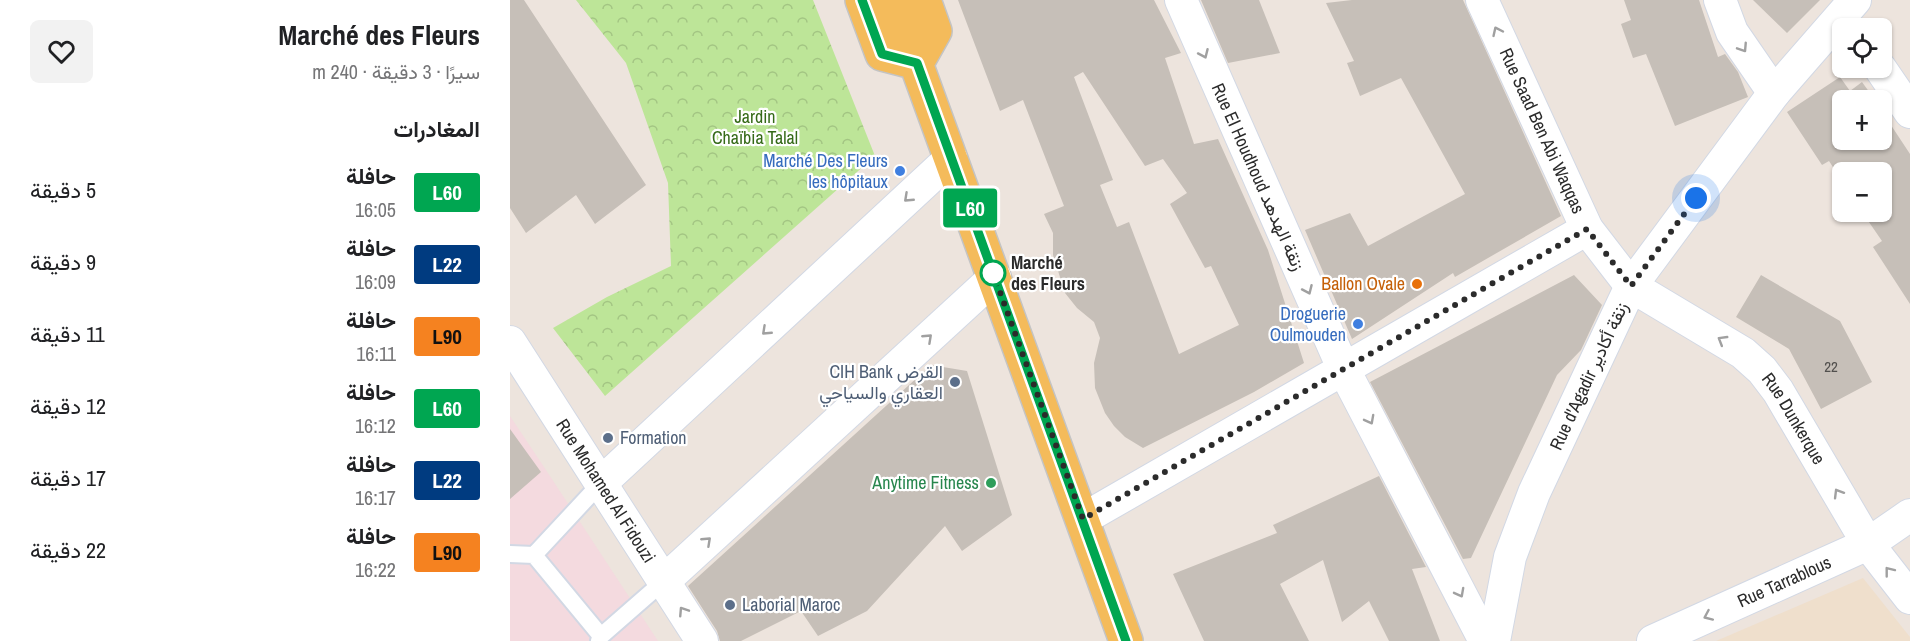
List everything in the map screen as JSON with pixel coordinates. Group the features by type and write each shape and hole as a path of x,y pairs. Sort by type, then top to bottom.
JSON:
{"main road":[{"path":"862,0 882,54 917,63"},
{"path":"893,0 1126,641"},
{"path":"917,63 935,31 924,0"}],"street":[{"name":"Rue El Houdhoud زنقة الهدهد","path":"1181,0 1343,368 1485,641"},
{"name":"Rue Saad Ben Abi Waqqas","path":"1482,0 1587,229 1631,286"},
{"path":"1720,0 1732,32 1774,93"},
{"name":"Rue d'Agadir زنقة أكادير","path":"1494,641 1510,557 1534,493 1631,286 1774,93 1851,14"},
{"path":"1887,78 1910,112"},
{"path":"600,483 951,158"},
{"path":"1083,519 1587,229"},
{"path":"664,581 995,277"},
{"name":"Rue Dunkerque","path":"1631,286 1743,353 1762,370 1778,391 1868,544 1910,598"},
{"name":"Rue Mohamed Al Fidouzi","path":"510,342 702,641"},
{"name":"Rue Tarrablous","path":"1653,641 1868,544 1910,515"}],"lane":[{"path":"534,555 600,483"},
{"path":"510,554 534,555 600,638 664,581"}],"shaded area":[{"path":"510,416 546,470 658,641 510,641"},
{"path":"1863,578 1910,637 1910,641 1716,641"}],"green space":[{"name":"Jardin Chaïbia Talal","path":"576,0 813,0 875,156 605,396 553,328 607,297 671,266 668,183 626,63"}],"building":[{"path":"510,0 524,0 646,185 595,224 576,195 526,233 510,208"},
{"path":"958,0 1154,0 1181,53 1165,58 1194,144 1218,139 1268,250 1304,363 1254,392 1143,448 1125,437 1105,413 1095,388 1094,363 1100,338 1094,322 1077,308 1065,293 1053,255 1053,233 1044,214 1064,206 1023,100 1000,111","holes":["1083,72 1145,166 1163,159 1187,193 1170,204 1205,268 1211,266 1239,325 1179,354 1129,222 1117,227 1100,185 1113,180 1074,77"]},
{"path":"1201,0 1259,0 1280,53 1228,63"},
{"path":"1352,0 1463,0 1561,216 1455,277 1453,273 1352,339 1305,230 1350,213 1368,246 1465,194 1401,78 1360,96 1347,63 1354,61 1326,3"},
{"path":"1624,0 1699,0 1718,57 1725,54 1738,72 1748,97 1675,126 1646,54 1633,58 1621,24 1631,20"},
{"path":"1753,0 1820,0 1787,33"},
{"path":"1841,78 1849,90 1832,90 1832,150 1892,150 1892,127 1910,154 1910,304 1873,247 1882,241 1869,222 1892,222 1892,162 1832,162 1832,166 1829,161 1822,165 1787,112"},
{"path":"1862,82 1868,90 1851,90"},
{"path":"1574,275 1602,305 1581,350 1557,375 1471,558 1463,559 1370,382"},
{"path":"1761,275 1840,321 1872,382 1821,409 1789,349 1736,317"},
{"path":"931,365 967,371 1012,515 962,551 945,526 867,611 818,636 801,611 741,641 720,641 717,631 688,586"},
{"path":"510,429 541,472 510,499"},
{"path":"1379,476 1426,567 1412,569 1440,641 1389,641 1369,601 1342,622 1323,560 1280,584 1309,641 1204,641 1173,574 1277,533 1273,525"}],"bus line":[{"name":"L60","path":"862,0 882,54 917,63 1126,641"}],"place":[{"name":"Marché Des Fleurs les hôpitaux","path":"900,171"},
{"name":"Marché des Fleurs","path":"993,273"},
{"name":"Ballon Ovale","path":"1417,284"},
{"name":"Droguerie Oulmouden","path":"1358,324"},
{"name":"CIH Bank القرض العقاري والسياحي","path":"955,382"},
{"name":"Formation","path":"608,438"},
{"name":"Anytime Fitness","path":"991,483"},
{"name":"Laborial Maroc","path":"730,605"}],"route":[{"path":"993,273 1083,519 1587,229 1631,286 1696,198"}]}
